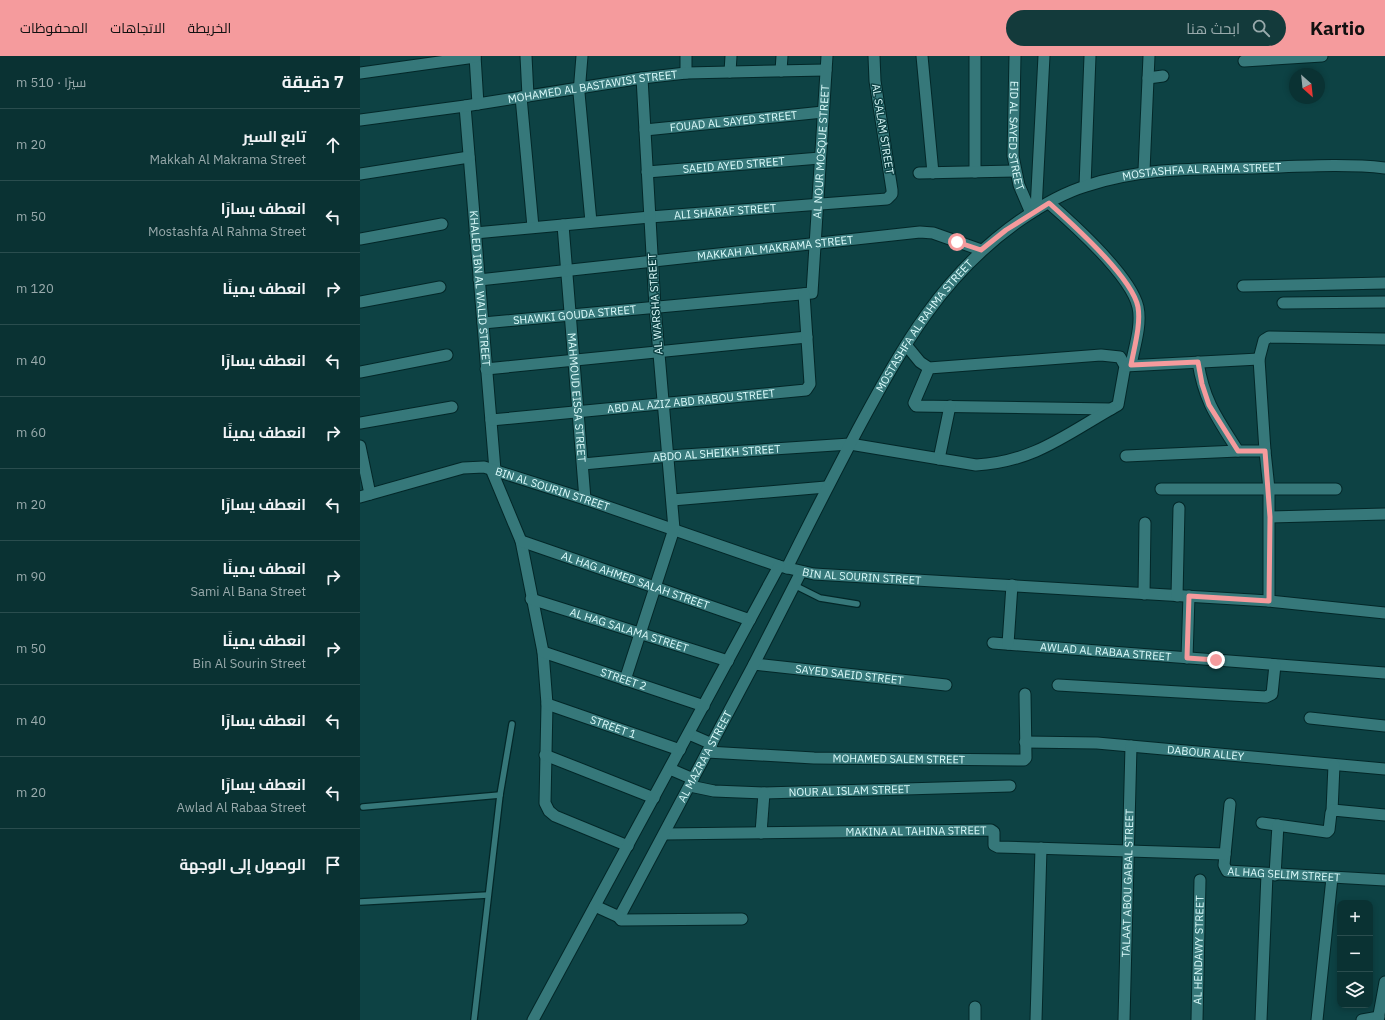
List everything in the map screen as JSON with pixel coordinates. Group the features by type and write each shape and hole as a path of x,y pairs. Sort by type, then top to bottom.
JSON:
{"street":[{"path":"360,73 475,56 478,104"},
{"path":"526,56 524,97 533,227"},
{"path":"582,56 579,88 591,222"},
{"path":"686,56 686,73"},
{"path":"730,72 731,56"},
{"path":"781,71 782,56"},
{"name":"AL NOUR MOSQUE STREET","path":"803,390 808,388 810,384 807,337 807,293 813,291 816,203 827,56"},
{"name":"AL SALAM STREET","path":"874,56 875,81 892,190 892,194 887,199"},
{"path":"922,56 933,173"},
{"path":"975,56 975,172"},
{"name":"EID AL SAYED STREET","path":"1016,56 1013,156 1019,186 1034,211"},
{"path":"1034,211 1044,56"},
{"path":"1085,186 1090,56"},
{"path":"1144,171 1149,56"},
{"path":"1244,62 1273,58 1322,56"},
{"name":"MOHAMED AL BASTAWISI STREET","path":"360,120 465,106 642,78 686,73 826,70"},
{"path":"1148,78 1163,76"},
{"name":"AL WARSHA STREET","path":"642,78 655,307 669,456 674,529"},
{"name":"KHALED IBN AL WALID STREET","path":"465,106 493,469 521,541 531,599 543,652 547,704 545,803 549,811 555,816 628,846"},
{"name":"FOUAD AL SAYED STREET","path":"645,130 823,112"},
{"path":"360,174 469,157"},
{"name":"SAEID AYED STREET","path":"647,172 820,158"},
{"name":"MOSTASHFA AL RAHMA STREET","path":"783,567 890,369 927,311 952,279 981,250 1034,211 1085,186 1144,171 1313,167 1385,168"},
{"path":"919,173 1015,171"},
{"name":"ALI SHARAF STREET","path":"475,233 816,203 887,199"},
{"path":"929,368 914,403 915,405 1111,409 1118,405 1138,320 1138,307 1131,290 1080,231 1049,203"},
{"path":"360,239 442,224"},
{"name":"MAHMOUD EISSA STREET","path":"563,225 585,499"},
{"name":"MAKKAH AL MAKRAMA STREET","path":"479,280 920,232 933,233 981,250"},
{"path":"1243,286 1385,283"},
{"path":"360,302 440,287"},
{"name":"SHAWKI GOUDA STREET","path":"482,323 807,293"},
{"path":"1283,303 1385,302"},
{"path":"486,369 807,337"},
{"path":"1269,601 1269,489 1259,359 1264,340 1269,337 1385,339"},
{"path":"906,345 920,362 929,368 1100,355 1120,357 1128,365 1259,359"},
{"path":"360,372 446,355"},
{"path":"1198,362 1202,384 1209,405 1238,451"},
{"name":"ABD AL AZIZ ABD RABOU STREET","path":"490,420 803,390"},
{"path":"939,459 950,406"},
{"path":"360,423 452,407"},
{"name":"ABDO AL SHEIKH STREET","path":"583,464 669,456 850,444 976,465 993,464 1016,460 1044,449 1111,409"},
{"path":"360,446 365,495"},
{"path":"1126,456 1265,451"},
{"name":"BIN AL SOURIN STREET","path":"365,495 470,466 493,469 800,572 829,576 1012,585 1269,601 1385,613"},
{"path":"672,500 826,488"},
{"path":"1161,488 1336,489"},
{"path":"1179,508 1187,658"},
{"path":"1270,517 1385,514"},
{"path":"1144,594 1145,523"},
{"path":"625,680 674,529"},
{"name":"AL HAG AHMED SALAH STREET","path":"521,541 750,620"},
{"path":"533,1020 750,620 783,567"},
{"name":"AL MAZRA'A STREET","path":"618,916 665,834 754,664 800,572"},
{"path":"1008,644 1012,585"},
{"name":"AL HAG SALAMA STREET","path":"531,599 640,632 728,661"},
{"name":"AWLAD AL RABAA STREET","path":"993,643 1385,673"},
{"name":"STREET 2","path":"543,652 704,706"},
{"name":"SAYED SAEID STREET","path":"754,664 946,685"},
{"path":"1058,685 1266,697 1272,694 1275,665"},
{"name":"MOHAMED SALEM STREET","path":"709,748 814,758 1024,760 1026,742 1025,694"},
{"name":"STREET 1","path":"547,704 680,750"},
{"path":"1310,718 1385,726"},
{"path":"689,734 709,748"},
{"name":"DABOUR ALLEY","path":"1026,742 1097,743 1385,769"},
{"name":"TALAAT ABOU GABAL STREET","path":"1124,1020 1131,746"},
{"path":"545,755 654,798"},
{"path":"1262,823 1326,832 1330,830 1334,765"},
{"name":"NOUR AL ISLAM STREET","path":"670,769 691,783 714,791 764,793 1010,786"},
{"path":"761,833 764,793"},
{"name":"AL HAG SELIM STREET","path":"1230,804 1224,865 1226,871 1271,875 1385,880"},
{"path":"1332,810 1385,815"},
{"path":"1261,1020 1271,875 1278,826"},
{"name":"MAKINA AL TAHINA STREET","path":"665,834 992,830 994,833 994,845 998,847 1225,854"},
{"path":"1036,1020 1041,848"},
{"path":"1317,1020 1332,878"},
{"name":"AL HENDAWY STREET","path":"1197,1020 1200,880"},
{"path":"595,906 618,916 621,920 742,919"},
{"path":"1362,1020 1379,1018 1384,998 1385,982"},
{"path":"975,1007 975,1020"}],"lane":[{"path":"794,585 820,598 857,604"},
{"path":"474,1020 500,795 512,724"},
{"path":"363,808 500,795"},
{"path":"360,902 488,895"}],"route":[{"path":"957,242 981,250 1006,230 1049,203 1080,231 1131,290 1138,307 1138,320 1131,365 1198,362 1202,384 1209,405 1238,451 1265,451 1270,517 1269,601 1189,596 1187,658 1216,660"}]}
